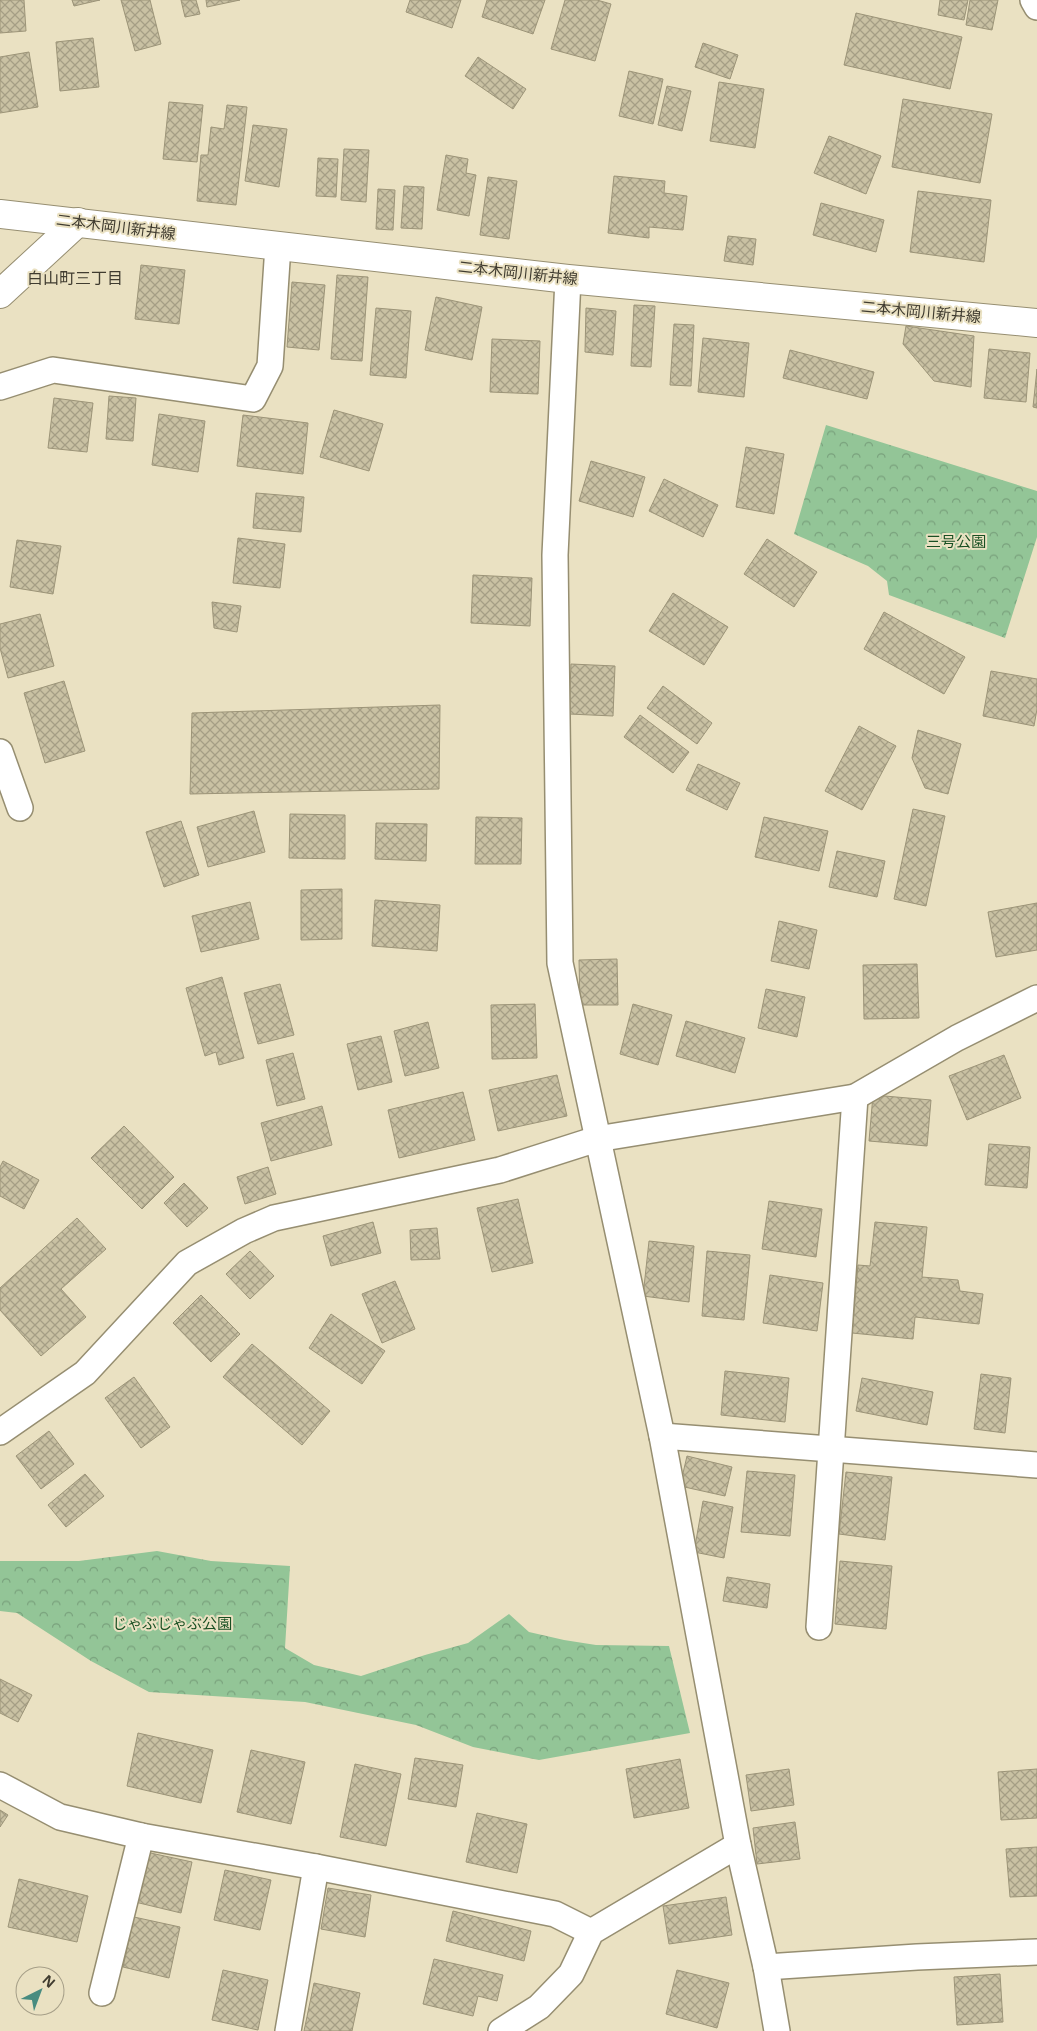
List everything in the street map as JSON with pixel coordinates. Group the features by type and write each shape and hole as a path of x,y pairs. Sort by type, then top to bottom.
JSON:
{"main road":[{"name":"二本木岡川新井線","path":"0,214 568,279 1037,323"},
{"path":"0,294 78,222"}],"street":[{"path":"1033,0 1037,7"},
{"path":"0,387 53,370 253,400 270,366 278,246"},
{"path":"568,279 555,555 560,964 662,1436 738,1844 766,1967 777,2031"},
{"path":"0,752 20,808"},
{"path":"0,1432 85,1373 187,1263 274,1218 500,1170 597,1139 855,1097 957,1038 1037,998"},
{"path":"818,1627 855,1097"},
{"path":"662,1436 1037,1465"},
{"path":"0,1785 60,1817 140,1836 316,1867 555,1914 591,1932"},
{"path":"102,1993 140,1836"},
{"path":"501,2031 539,2007 571,1974 591,1932 738,1844"},
{"path":"288,2031 316,1867"},
{"path":"766,1967 917,1957 1037,1952"}],"green space":[{"name":"三号公園","path":"826,425 1037,491 1037,537 1005,638 889,595 887,581 868,566 794,534"},
{"name":"じゃぶじゃぶ公園","path":"157,1551 211,1561 290,1566 285,1648 314,1665 361,1676 468,1643 509,1614 529,1632 564,1640 596,1645 669,1646 690,1733 539,1760 473,1747 416,1725 305,1702 149,1692 91,1661 17,1613 0,1611 0,1561 79,1561"}],"building":[{"path":"0,0 24,0 26,31 0,33"},
{"path":"72,0 100,0 74,6"},
{"path":"121,0 150,0 161,44 135,51"},
{"path":"181,0 196,0 200,14 185,17"},
{"path":"206,0 240,0 207,7"},
{"path":"410,0 461,0 452,28 406,12"},
{"path":"487,0 545,0 533,34 482,17"},
{"path":"565,0 597,0 611,4 595,61 551,49"},
{"path":"940,0 968,0 964,20 938,15"},
{"path":"970,0 998,0 992,30 966,25"},
{"path":"856,13 962,37 950,89 844,65"},
{"path":"93,38 99,87 60,91 56,42"},
{"path":"703,43 738,55 730,79 695,67"},
{"path":"29,52 38,107 0,113 0,57"},
{"path":"478,57 526,89 513,109 465,76"},
{"path":"629,71 663,79 653,124 619,116"},
{"path":"719,82 764,89 755,148 710,141"},
{"path":"667,86 691,91 682,131 658,125"},
{"path":"903,99 992,114 980,183 892,167"},
{"path":"169,102 203,105 197,162 163,159"},
{"path":"227,105 247,107 236,205 197,201 201,155 208,155 211,127 224,129"},
{"path":"253,125 287,129 279,187 245,181"},
{"path":"829,136 881,156 866,194 814,173"},
{"path":"344,149 369,150 366,202 341,200"},
{"path":"446,155 468,159 466,173 476,175 469,216 437,210"},
{"path":"318,158 338,159 336,197 316,196"},
{"path":"614,176 665,181 664,193 687,196 683,230 649,227 649,238 608,233"},
{"path":"488,177 517,181 509,239 480,235"},
{"path":"404,186 424,187 422,229 401,228"},
{"path":"378,189 395,190 393,230 376,229"},
{"path":"918,191 991,200 984,262 910,252"},
{"path":"821,203 884,220 876,252 813,235"},
{"path":"728,236 756,239 753,265 724,261"},
{"path":"141,265 185,270 179,324 135,319"},
{"path":"337,275 368,277 362,361 331,359"},
{"path":"292,282 325,285 319,350 287,347"},
{"path":"436,297 482,307 472,360 425,350"},
{"path":"634,305 655,306 651,367 631,366"},
{"path":"376,308 411,311 406,378 370,375"},
{"path":"586,308 616,311 613,355 585,352"},
{"path":"674,324 694,325 691,386 670,385"},
{"path":"906,326 974,336 971,387 934,381 903,344"},
{"path":"703,338 749,343 744,397 698,392"},
{"path":"492,339 540,341 538,394 490,392"},
{"path":"989,349 1030,353 1026,402 984,398"},
{"path":"790,350 874,372 867,399 783,378"},
{"path":"1037,369 1037,408 1033,407"},
{"path":"109,396 136,398 133,441 106,439"},
{"path":"54,398 93,403 87,452 48,448"},
{"path":"334,410 383,424 369,471 320,457"},
{"path":"159,414 205,421 198,472 152,465"},
{"path":"243,415 308,423 303,474 237,466"},
{"path":"746,447 784,454 774,514 736,507"},
{"path":"591,461 645,477 633,517 579,501"},
{"path":"664,479 718,505 703,537 649,511"},
{"path":"256,493 304,497 301,532 253,528"},
{"path":"238,538 285,544 280,588 233,583"},
{"path":"767,539 817,572 794,607 744,574"},
{"path":"17,540 61,546 53,594 10,587"},
{"path":"473,575 532,578 530,626 471,623"},
{"path":"673,593 728,627 704,665 649,631"},
{"path":"212,602 241,606 237,632 214,628"},
{"path":"884,612 965,657 944,694 864,649"},
{"path":"40,614 54,666 8,678 0,648 0,624"},
{"path":"571,664 615,666 613,716 569,714"},
{"path":"991,671 1037,679 1037,709 1034,726 983,716"},
{"path":"64,681 85,751 45,763 24,693"},
{"path":"663,686 712,723 697,744 647,708"},
{"path":"440,705 439,789 190,794 192,713"},
{"path":"640,715 689,752 673,773 624,737"},
{"path":"859,726 896,746 862,810 825,791"},
{"path":"918,730 961,744 948,794 925,788 912,758"},
{"path":"698,764 740,783 727,810 686,790"},
{"path":"913,809 945,816 926,906 894,899"},
{"path":"254,811 265,852 208,867 197,827"},
{"path":"290,814 345,815 345,859 289,858"},
{"path":"476,817 522,818 521,864 475,864"},
{"path":"764,817 828,831 819,871 755,857"},
{"path":"181,821 199,875 164,887 146,832"},
{"path":"376,823 427,824 426,861 375,859"},
{"path":"837,851 885,861 877,897 829,887"},
{"path":"342,889 342,939 301,940 301,890"},
{"path":"375,900 440,905 437,951 372,946"},
{"path":"250,902 259,939 201,952 192,916"},
{"path":"1037,903 1037,950 996,957 988,912"},
{"path":"779,921 817,930 809,969 771,961"},
{"path":"617,959 618,1005 580,1005 579,960"},
{"path":"917,964 919,1018 864,1019 863,965"},
{"path":"222,977 244,1058 219,1065 216,1052 205,1056 186,988"},
{"path":"280,984 294,1035 258,1044 244,993"},
{"path":"766,989 805,997 797,1037 758,1028"},
{"path":"535,1004 537,1058 492,1059 491,1005"},
{"path":"633,1004 672,1015 658,1065 620,1054"},
{"path":"686,1021 745,1038 735,1073 676,1056"},
{"path":"428,1022 439,1068 405,1076 394,1031"},
{"path":"381,1036 392,1082 358,1090 347,1044"},
{"path":"293,1053 305,1099 277,1106 266,1060"},
{"path":"1004,1055 1021,1098 967,1120 949,1076"},
{"path":"557,1075 567,1116 498,1131 489,1090"},
{"path":"463,1092 475,1140 399,1158 388,1110"},
{"path":"873,1095 931,1100 927,1146 869,1141"},
{"path":"322,1106 332,1145 271,1161 261,1123"},
{"path":"124,1126 174,1177 142,1209 91,1158"},
{"path":"989,1144 1030,1147 1027,1188 985,1185"},
{"path":"3,1161 39,1180 24,1209 0,1196 0,1167"},
{"path":"268,1167 276,1194 245,1204 237,1177"},
{"path":"184,1183 208,1208 187,1227 164,1203"},
{"path":"518,1199 533,1263 492,1272 477,1208"},
{"path":"769,1201 822,1209 816,1257 762,1249"},
{"path":"77,1218 106,1249 61,1289 86,1317 41,1356 0,1310 0,1288"},
{"path":"373,1222 381,1253 331,1266 323,1236"},
{"path":"875,1222 927,1227 922,1277 958,1280 960,1291 983,1294 979,1324 915,1317 913,1339 852,1333 858,1265 870,1266"},
{"path":"437,1228 440,1259 411,1260 410,1230"},
{"path":"649,1241 694,1246 689,1302 643,1296"},
{"path":"250,1251 274,1276 250,1299 226,1274"},
{"path":"707,1251 750,1255 744,1320 702,1316"},
{"path":"770,1275 823,1283 817,1331 763,1323"},
{"path":"395,1281 415,1329 382,1343 362,1294"},
{"path":"201,1295 240,1334 211,1362 173,1323"},
{"path":"331,1314 385,1351 362,1384 309,1348"},
{"path":"252,1344 330,1411 302,1445 223,1377"},
{"path":"725,1371 789,1378 785,1422 721,1415"},
{"path":"981,1374 1011,1378 1005,1433 974,1429"},
{"path":"134,1377 170,1427 141,1448 105,1398"},
{"path":"862,1378 933,1392 927,1425 856,1411"},
{"path":"49,1431 74,1464 41,1489 16,1456"},
{"path":"687,1456 732,1467 725,1496 680,1486"},
{"path":"747,1471 795,1475 790,1536 741,1532"},
{"path":"846,1472 892,1477 885,1540 839,1534"},
{"path":"85,1474 104,1496 66,1527 48,1505"},
{"path":"703,1501 733,1507 724,1558 694,1552"},
{"path":"840,1561 892,1566 886,1629 835,1624"},
{"path":"727,1577 770,1584 767,1608 723,1601"},
{"path":"0,1679 32,1695 18,1722 0,1713"},
{"path":"138,1733 213,1750 201,1803 127,1786"},
{"path":"251,1750 305,1762 291,1824 237,1812"},
{"path":"415,1758 463,1765 456,1807 408,1799"},
{"path":"680,1759 689,1808 634,1818 626,1769"},
{"path":"355,1764 401,1774 386,1846 340,1837"},
{"path":"789,1769 794,1805 751,1811 746,1775"},
{"path":"1037,1769 1037,1818 1001,1820 998,1772"},
{"path":"0,1810 8,1815 0,1827"},
{"path":"477,1813 527,1824 517,1873 466,1862"},
{"path":"795,1822 800,1859 757,1864 753,1828"},
{"path":"1037,1847 1037,1896 1010,1897 1006,1849"},
{"path":"146,1852 192,1862 181,1913 135,1902"},
{"path":"225,1870 271,1880 260,1930 214,1920"},
{"path":"19,1879 88,1896 77,1942 8,1927"},
{"path":"328,1888 371,1895 365,1937 321,1929"},
{"path":"726,1897 732,1935 669,1944 663,1906"},
{"path":"453,1911 531,1931 524,1961 446,1941"},
{"path":"134,1917 180,1927 169,1978 123,1967"},
{"path":"434,1959 503,1975 497,2001 478,1996 473,2016 423,2004"},
{"path":"223,1970 268,1980 258,2030 212,2020"},
{"path":"677,1970 729,1983 717,2028 666,2014"},
{"path":"1000,1974 1003,2022 957,2025 954,1977"},
{"path":"314,1983 360,1993 352,2031 304,2031"}],"district":[{"name":"白山町三丁目","path":"75,278"}]}
